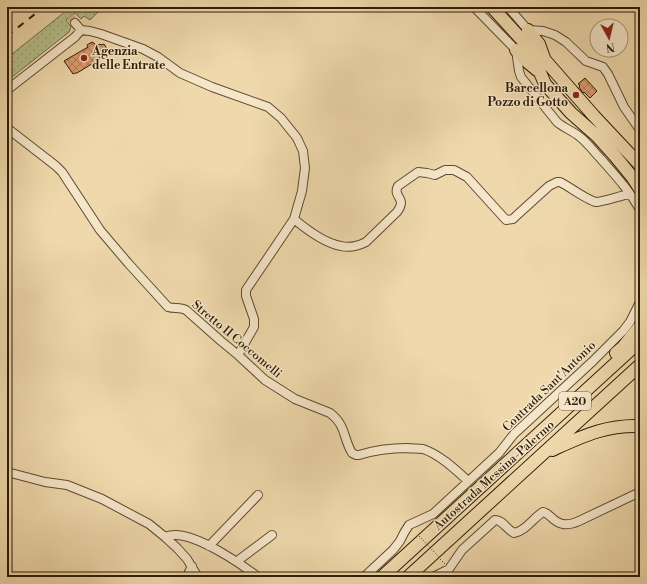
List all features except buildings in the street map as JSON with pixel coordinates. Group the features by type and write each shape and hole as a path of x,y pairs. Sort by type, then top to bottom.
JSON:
{"highway":[{"path":"492,7 522,40 532,54 545,84 571,113 597,136 624,167 635,191"},
{"path":"522,40 540,44 558,68 595,108 640,165"},
{"path":"522,40 544,59 558,68"},
{"path":"540,44 549,71 559,85 583,111 609,126 640,154"},
{"path":"544,59 590,118 640,173"},
{"path":"539,71 590,118 609,126"},
{"path":"590,118 597,136"},
{"path":"510,461 526,438 622,347 640,326"},
{"name":"Autostrada Messina-Palermo","path":"382,577 640,341"},
{"name":"Autostrada Messina-Palermo","path":"408,577 640,365"},
{"path":"543,453 600,430 640,426"}],"street":[{"path":"474,7 522,40"},
{"path":"508,7 522,40 519,71 523,80 557,122 579,136 624,185 635,191 640,210"},
{"path":"7,90 74,37 78,26 143,49 158,57 180,73 212,87 268,107 282,118 297,138 303,151 305,168 302,191 294,219 246,290 246,296 254,319 254,327 238,355"},
{"path":"522,40 543,31 555,35 566,42 586,61 603,67 608,74 624,108 640,130"},
{"name":"Stretto II Coccomelli","path":"7,128 62,172 100,230 168,307 183,308 186,310 265,380 296,399 334,416 342,426 351,452 359,455 393,448 423,450 447,462 468,481"},
{"path":"294,219 304,228 331,243 342,247 360,245 366,242 397,212 400,208 401,202 397,193 398,186 418,172 435,175 450,170 458,172 467,177 506,220 513,219 549,186 557,182 563,183 596,202 635,191"},
{"name":"Contrada Sant'Antonio","path":"364,577 393,550 409,525 433,514 499,453 514,434 619,336 630,322 640,302"},
{"path":"7,472 45,482 67,485 102,499 149,524 177,548 192,566 198,577"},
{"path":"433,577 449,569 462,550 496,520 500,521 514,533 517,533 524,528 543,512 561,524 568,525 640,492"},
{"path":"209,546 258,495"},
{"path":"165,537 173,534 190,537 238,562 258,577"},
{"path":"238,562 272,535"},
{"path":"188,577 188,572 192,566"}],"path":[{"path":"419,536 439,558"}],"green space":[{"path":"71,7 103,7 90,20 84,16 81,19 75,13 66,20 71,27 69,32 7,81 7,58"}],"tunnel":[{"path":"63,7 75,23"}],"railway":[{"path":"7,36 44,7"}],"place":[{"name":"Agenzia delle Entrate","path":"84,58"},
{"name":"Barcellona Pozzo di Gotto","path":"576,95"}]}
